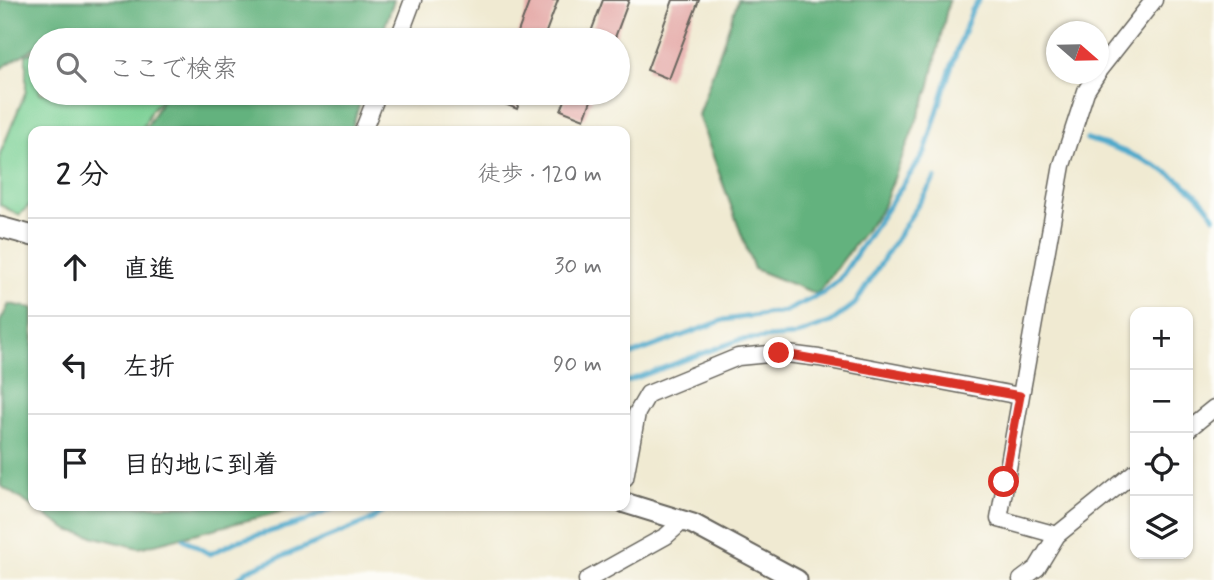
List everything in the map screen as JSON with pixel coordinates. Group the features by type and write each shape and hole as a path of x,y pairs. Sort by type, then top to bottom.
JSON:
{"street":[{"path":"402,28 413,0"},
{"path":"1109,58 1154,0"},
{"path":"1057,535 999,519 1062,166 1090,84"},
{"path":"365,126 373,105"},
{"path":"0,227 28,235"},
{"path":"630,450 637,412 648,394 737,357 779,353 819,358 1020,396"},
{"path":"1193,425 1214,408"},
{"path":"1021,580 1037,568 1057,535 1130,476"},
{"path":"630,505 683,521 797,580"},
{"path":"587,580 666,536 683,521"}],"green space":[{"path":"0,0 394,0 384,28 28,28 28,52 0,69"},
{"path":"738,0 949,0 929,89 882,209 817,294 754,269 698,115"},
{"path":"28,54 28,105 156,105 143,126 28,126 28,207 19,215 0,205 0,154 26,91"},
{"path":"159,105 359,105 353,126 147,126"},
{"path":"9,304 28,307 28,504 1,486 0,322"},
{"path":"39,511 287,511 139,548 68,530"}],"building":[{"path":"530,0 558,0 548,28 520,28"},
{"path":"603,0 629,0 618,28 592,28"},
{"path":"673,0 699,0 669,79 647,70"},
{"path":"563,105 589,105 584,119 561,110"}],"waterway":[{"path":"630,355 724,320 786,311 823,293 839,280 925,152 949,73 972,10 979,0"},
{"path":"1087,139 1140,158 1175,177 1204,202 1214,217"},
{"path":"630,380 739,340 793,336 831,322 855,304 935,178"},
{"path":"184,539 210,554 237,541 303,522 327,511"},
{"path":"236,580 247,571 371,520 383,511"}],"route":[{"path":"779,353 819,358 1020,396 1004,482"}]}
